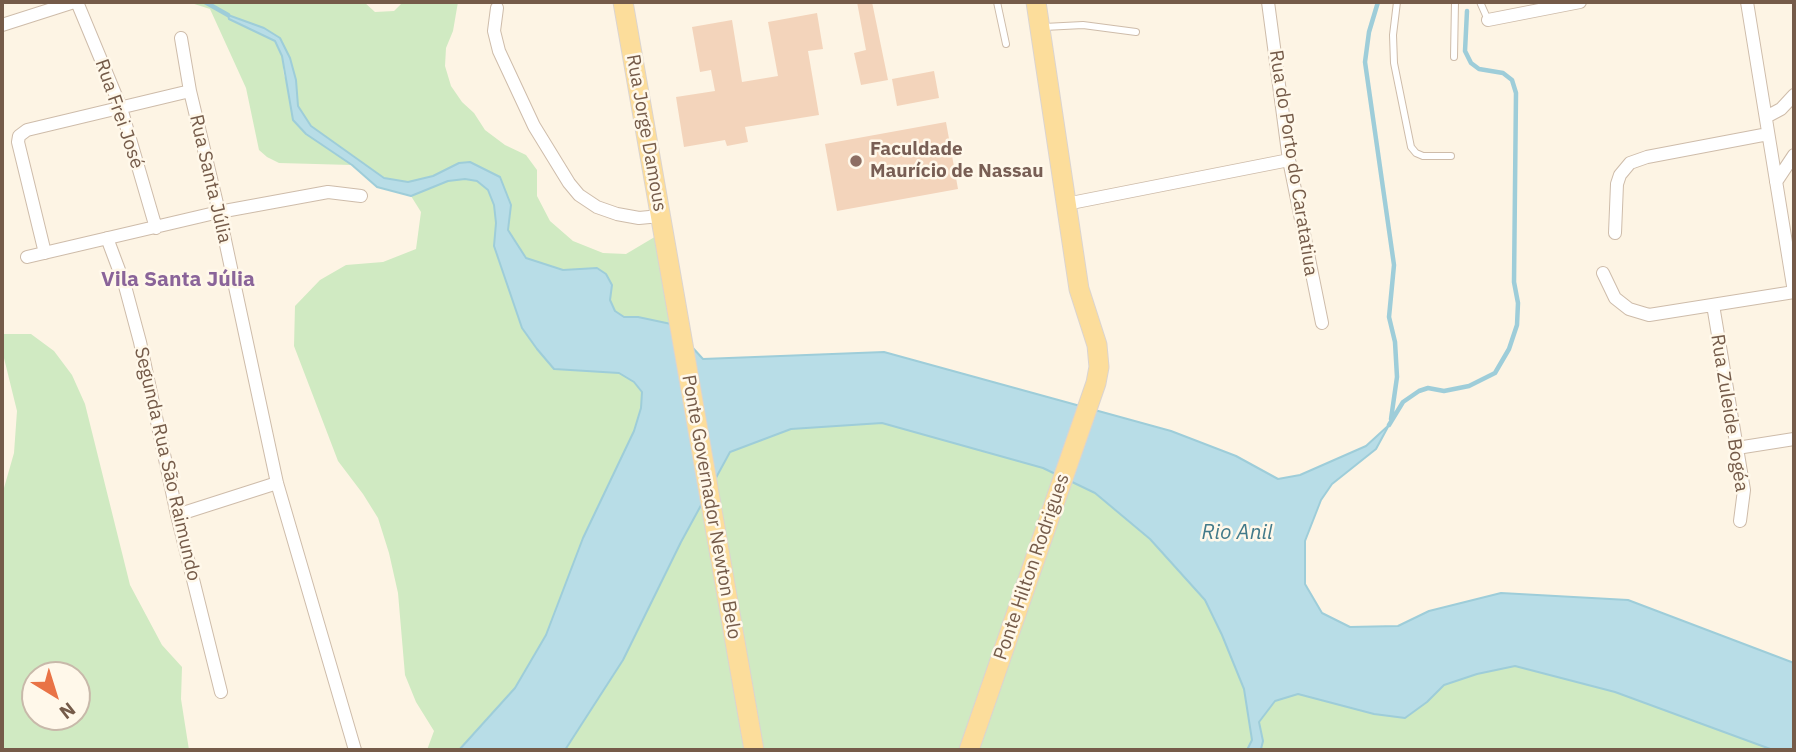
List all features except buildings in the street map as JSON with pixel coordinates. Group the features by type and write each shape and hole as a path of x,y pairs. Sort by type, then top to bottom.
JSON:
{"main road":[{"name":"Rua Jorge Damous","path":"623,2 669,264"},
{"name":"Ponte Hilton Rodrigues","path":"969,750 1096,383 1099,367 1097,345 1079,289 1036,2"},
{"name":"Ponte Governador Newton Belo","path":"669,264 754,750"}],"street":[{"path":"2,25 75,2"},
{"name":"Rua Frei José","path":"75,2 121,108 156,228"},
{"name":"Rua do Porto do Caratatiua","path":"1268,2 1289,160 1311,280 1322,323"},
{"path":"1488,20 1580,2"},
{"path":"1603,273 1615,299 1629,309 1649,315 1713,305 1794,287 1747,2"},
{"path":"497,8 494,31 499,51 534,126 569,183 579,195 597,207 639,218 660,216"},
{"name":"Rua Santa Júlia","path":"181,38 190,91 277,483 355,750"},
{"path":"45,253 18,142 19,136 27,130 190,91"},
{"path":"1766,117 1781,109 1794,95"},
{"path":"1615,233 1617,184 1620,175 1630,163 1647,157 1768,134"},
{"path":"1066,204 1289,160"},
{"path":"1776,182 1793,160"},
{"path":"27,257 219,212 328,192 361,196"},
{"name":"Segunda Rua São Raimundo","path":"107,238 125,286 140,342 177,515 221,692"},
{"name":"Rua Zuleide Bogéa","path":"1713,305 1744,490 1740,521"},
{"path":"1737,448 1794,439"},
{"path":"177,515 277,483"}],"lane":[{"path":"997,2 1006,44"},
{"path":"1397,2 1393,35 1394,63 1411,147 1423,156 1451,156"},
{"path":"1454,57 1455,2"},
{"path":"1480,2 1488,20"},
{"path":"1040,28 1083,24 1136,32"}],"green space":[{"path":"188,2 364,2 375,12 394,11 403,2 458,2 453,31 446,48 445,66 451,86 485,130 505,145 526,155 537,170 537,196 550,221 573,241 603,253 626,254 658,235 671,324 624,317 615,311 610,300 612,285 598,268 563,270 526,258 508,230 511,205 459,163 433,176 408,182 384,178 311,126 298,107 296,80 290,58 280,38 257,32 275,41 282,56 284,75 306,134 352,165 279,163 267,157 259,150 246,88 210,9"},
{"path":"448,181 477,181 488,190 494,205 496,223 494,246 522,328 537,349 554,369 619,373 634,382 642,392 641,408 634,432 583,538 546,635 515,688 459,750 427,750 434,731 416,702 405,675 398,593 389,553 378,518 338,461 294,346 295,306 320,280 346,265 383,262 416,249 421,212 411,196"},
{"path":"2,334 31,334 54,351 72,375 85,404 130,585 162,645 182,667 181,699 189,750 2,750 2,495 14,453 17,411 3,354"},
{"path":"882,423 1043,468 1095,493 1150,539 1205,600 1222,635 1244,689 1252,740 1247,750 565,750 623,660 681,542 730,452 791,429"},
{"path":"1515,666 1615,692 1773,750 1260,750 1259,722 1275,701 1298,694 1374,714 1405,718 1444,685"}],"water":[{"name":"Rio Anil","path":"228,15 264,28 280,38 290,58 296,80 298,106 311,126 384,178 408,182 433,176 459,163 470,162 500,177 511,205 508,230 526,258 563,270 597,268 606,274 612,285 610,300 615,311 624,317 671,324 703,359 884,352 1171,431 1236,456 1278,479 1300,475 1366,446 1389,425 1376,449 1332,484 1321,500 1305,541 1305,584 1322,613 1350,627 1398,626 1429,611 1501,593 1628,600 1794,663 1794,750 1773,750 1615,692 1515,666 1444,685 1405,718 1374,714 1298,694 1275,701 1259,722 1263,741 1261,749 1247,750 1252,740 1244,689 1222,635 1205,600 1150,539 1095,493 1043,468 882,423 791,429 730,452 681,542 623,660 565,750 459,750 515,688 546,635 583,538 634,431 641,408 642,392 634,382 619,373 554,369 537,349 522,328 494,246 496,223 494,205 488,190 477,181 465,179 448,181 411,196 377,187 352,165 306,134 293,120 282,56 275,41 229,19"}],"waterway":[{"path":"205,2 228,15"},
{"path":"1378,2 1369,32 1365,62 1394,265 1389,317 1395,342 1397,377 1391,419"},
{"path":"1389,425 1403,402 1419,391 1428,388 1444,391 1469,386 1495,373 1509,349 1517,325 1518,303 1514,282 1516,93 1512,80 1503,73 1479,69 1471,63 1465,51 1467,11"}],"place":[{"name":"Faculdade Maurício de Nassau","path":"856,161"}],"district":[{"name":"Vila Santa Júlia","path":"178,280"}]}
